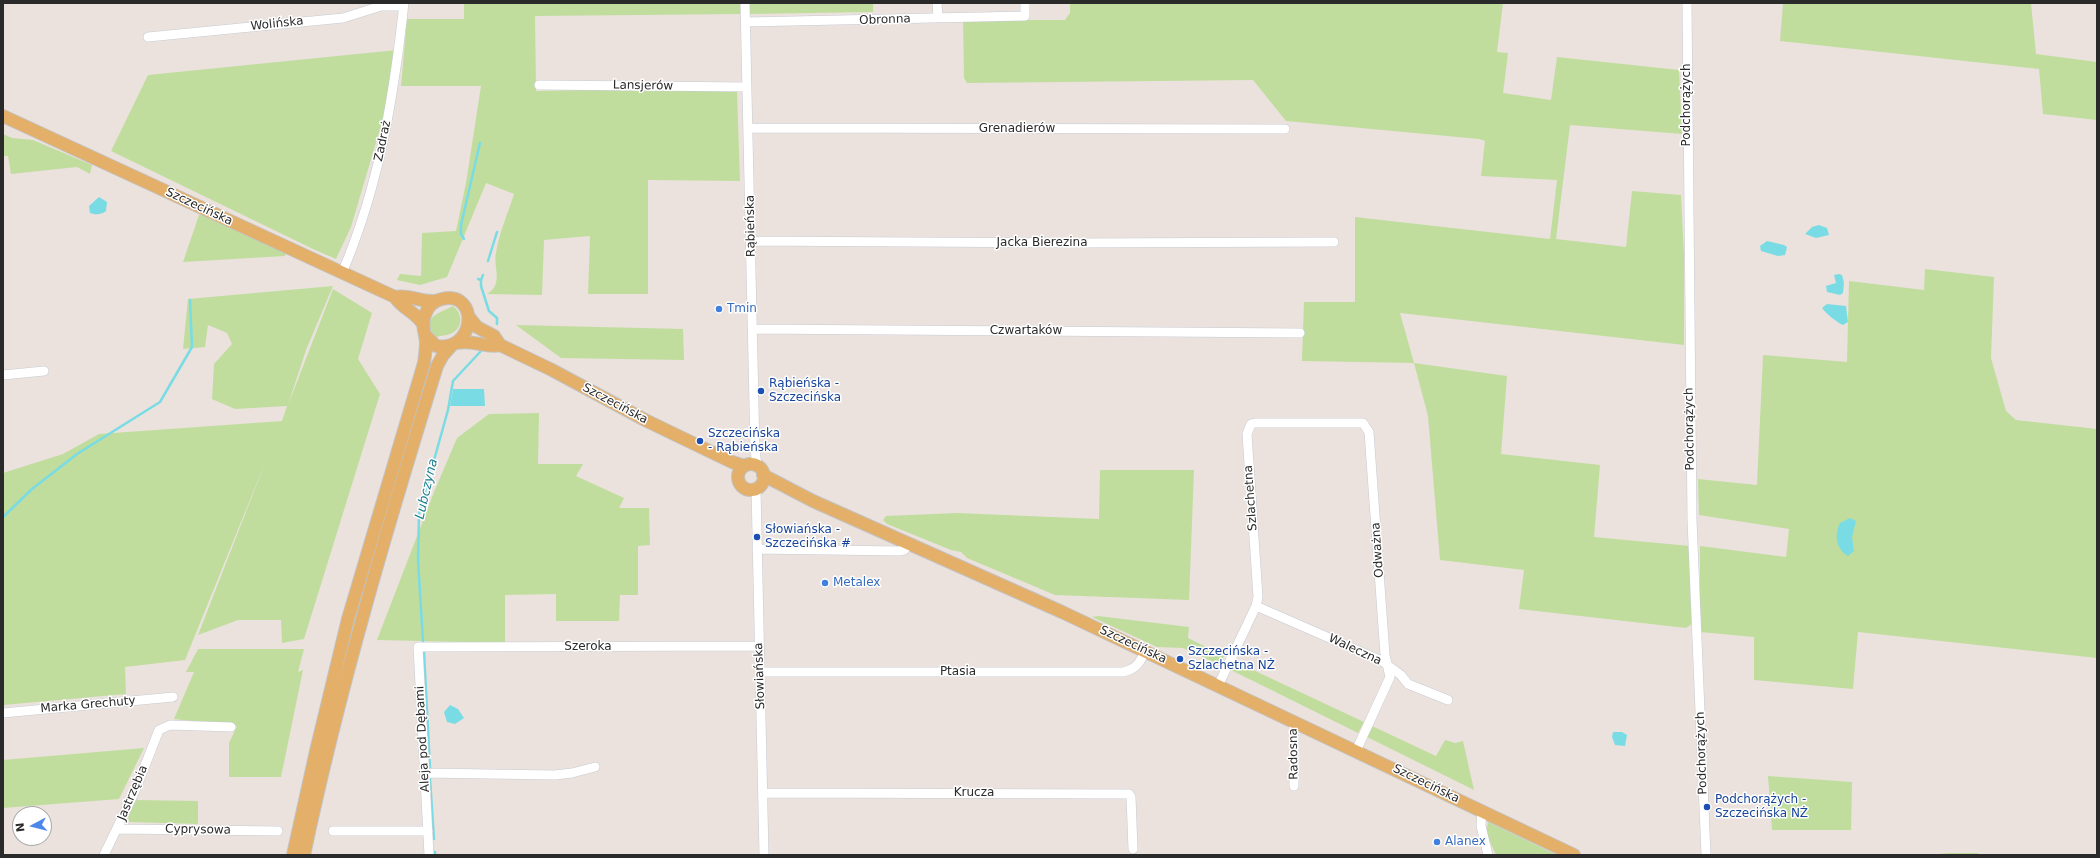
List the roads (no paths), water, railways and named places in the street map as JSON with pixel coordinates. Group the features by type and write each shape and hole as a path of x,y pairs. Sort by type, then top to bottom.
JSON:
{"main road":[{"name":"Szczecińska","path":"3,116 394,297 400,306 417,316 424,330"},
{"name":"Szczecińska","path":"394,297 404,295 419,300 434,301"},
{"path":"293,855 319,737 348,619 424,363 424,330 427,310 434,301 444,298 455,298 465,307 468,317 467,328 455,344 443,354 437,366 368,595 339,700 304,855"},
{"name":"Szczecińska","path":"468,317 477,327 494,336 500,345 552,370 751,476 776,483 1145,651 1574,855"},
{"path":"424,330 436,346 455,344"},
{"name":"Szczecińska","path":"455,344 472,341 490,347 500,345"}],"street":[{"name":"Rąbieńska","path":"745,3 755,450 751,476"},
{"path":"937,3 938,16"},
{"name":"Obronna","path":"746,22 837,21 938,16 1025,16 1025,3"},
{"name":"Podchorążych","path":"1687,3 1692,512 1706,855"},
{"name":"Wolińska","path":"148,37 343,18 381,6 404,4"},
{"name":"Zadraż","path":"342,273 367,205 384,140 396,74 404,4"},
{"name":"Lansjerów","path":"539,85 748,88"},
{"name":"Grenadierów","path":"748,128 1285,129"},
{"name":"Jacka Bierezina","path":"751,241 1066,243 1334,242"},
{"name":"Czwartaków","path":"752,329 1300,333"},
{"path":"3,375 44,371"},
{"name":"Szlachetna","path":"1218,686 1256,606 1258,592 1247,434 1251,424 1356,422 1363,423 1369,432"},
{"name":"Odważna","path":"1369,432 1385,655 1389,668"},
{"name":"Słowiańska","path":"751,476 757,549 764,855"},
{"path":"757,549 904,550 910,544"},
{"name":"Waleczna","path":"1256,606 1382,661 1389,668 1400,675 1408,684 1448,700"},
{"name":"Szeroka","path":"418,647 759,646"},
{"name":"Aleja pod Dębami","path":"418,647 429,855"},
{"name":"Ptasia","path":"760,672 1123,672 1132,670 1140,664 1145,651"},
{"path":"1356,751 1388,682 1389,668"},
{"name":"Marka Grechuty","path":"3,713 173,697"},
{"name":"Radosna","path":"1294,722 1294,786"},
{"name":"Jastrzębia","path":"104,855 118,830 159,730 170,725 231,727"},
{"path":"425,773 555,774 572,773 595,767"},
{"name":"Krucza","path":"763,793 1129,794 1131,797 1133,849"},
{"path":"1482,811 1481,826 1488,855"},
{"name":"Cyprysowa","path":"118,830 278,831"},
{"path":"333,832 428,831"}],"water":[{"path":"99,197 107,202 106,211 98,214 90,213 89,206"},
{"path":"1819,225 1827,228 1829,235 1816,238 1805,234 1812,227"},
{"path":"1767,241 1787,247 1785,255 1778,256 1761,251 1760,246"},
{"path":"1834,275 1842,275 1844,283 1843,293 1840,295 1827,292 1826,286 1836,283"},
{"path":"1827,304 1846,306 1848,322 1843,325 1829,315 1822,308"},
{"path":"453,389 484,389 485,406 450,406"},
{"path":"1850,518 1856,521 1852,537 1854,551 1848,556 1839,546 1837,541 1837,532 1840,523"},
{"path":"450,705 458,709 464,718 455,724 447,722 444,712"},
{"path":"1613,732 1622,732 1627,735 1625,746 1615,745 1612,737"}],"waterway":[{"name":"Lubczyna","path":"464,239 461,234 461,225 480,143"},
{"path":"488,261 497,232"},
{"name":"Lubczyna","path":"481,280 483,275"},
{"name":"Lubczyna","path":"478,279 481,280 481,286 489,311 497,318 497,324"},
{"path":"3,517 32,489 77,454 160,402 192,347 190,300"},
{"name":"Lubczyna","path":"423,641 418,560 419,514 448,410 453,381 481,351"},
{"name":"Lubczyna","path":"424,652 430,768"},
{"name":"Lubczyna","path":"430,779 434,839"}],"place":[{"name":"Tmin","path":"719,309"},
{"name":"Rąbieńska - Szczecińska","path":"761,391"},
{"name":"Szczecińska - Rąbieńska","path":"700,441"},
{"name":"Słowiańska - Szczecińska #","path":"757,537"},
{"name":"Metalex","path":"825,583"},
{"name":"Szczecińska - Szlachetna NŻ","path":"1180,659"},
{"name":"Podchorążych - Szczecińska NŻ","path":"1707,807"},
{"name":"Alanex","path":"1437,842"}]}
